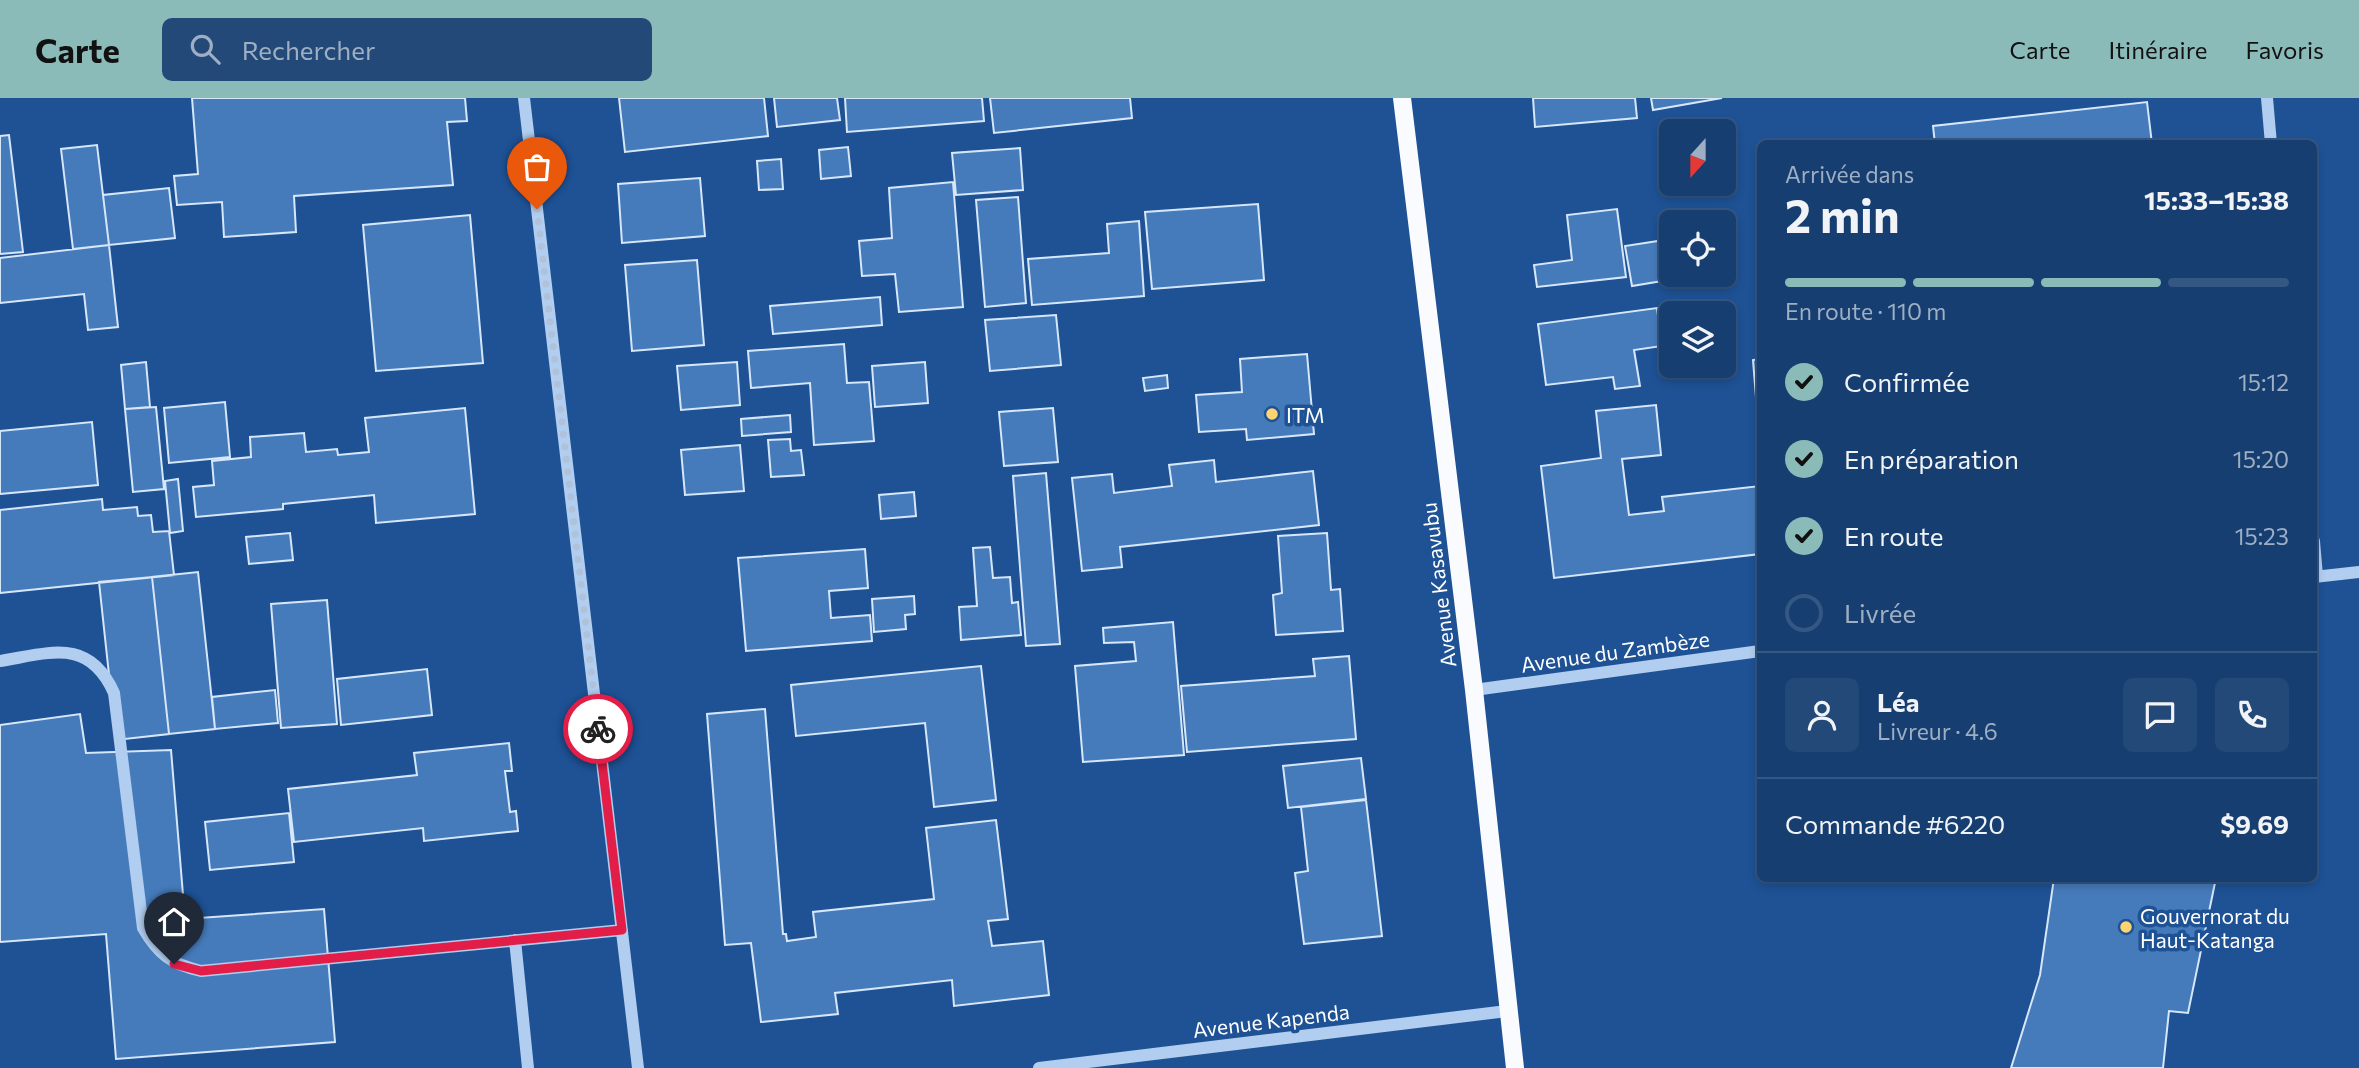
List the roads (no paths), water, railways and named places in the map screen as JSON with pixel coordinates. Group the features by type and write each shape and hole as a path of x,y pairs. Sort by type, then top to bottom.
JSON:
{"main road":[{"name":"Avenue Kasavubu","path":"1402,98 1474,690 1515,1068"}],"street":[{"path":"524,98 638,1068"},
{"path":"2267,98 2271,140"},
{"path":"2317,577 2359,572"},
{"name":"Avenue du Zambèze","path":"1474,690 1757,651"},
{"path":"0,661 59,652 84,656 104,671 114,693 143,928 156,950 174,964 201,971 622,930"},
{"path":"514,940 528,1068"},
{"name":"Avenue Kapenda","path":"1039,1068 1507,1011"}],"place":[{"name":"ITM","path":"1272,414"},
{"name":"Gouvernorat du Haut-Katanga","path":"2126,927"}]}
